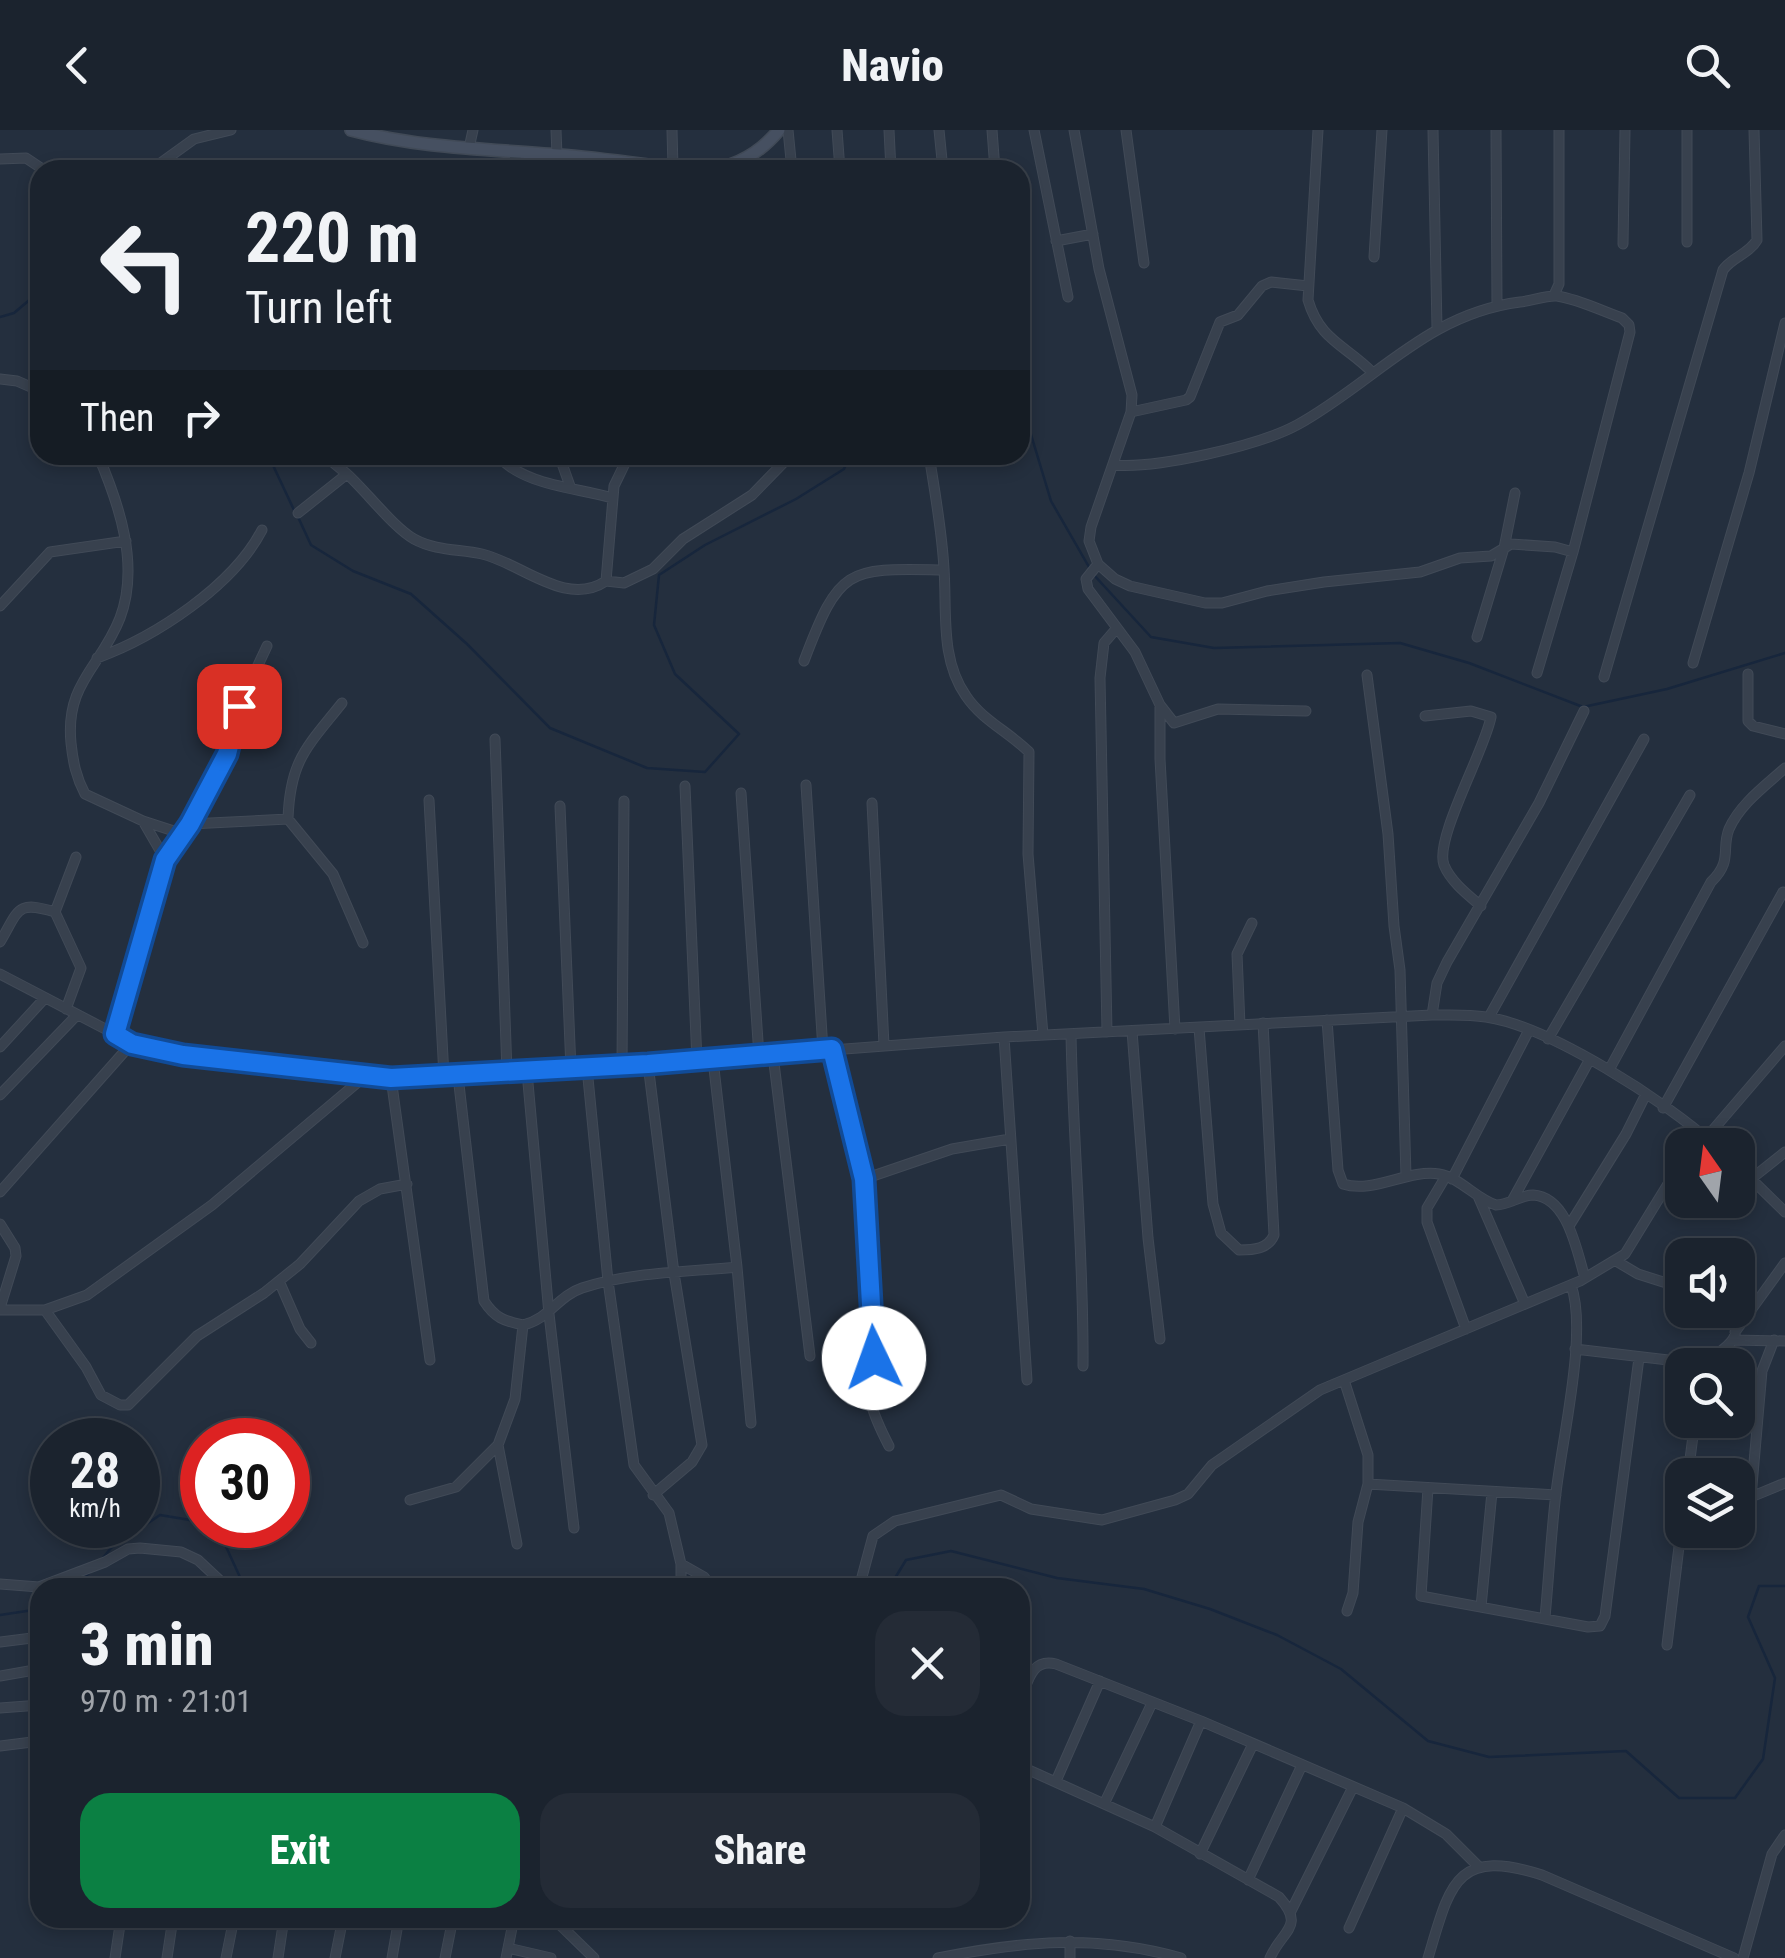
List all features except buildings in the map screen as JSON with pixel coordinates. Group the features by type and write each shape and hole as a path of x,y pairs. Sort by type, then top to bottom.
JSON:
{"street":[{"path":"164,160 196,134 231,130"},
{"path":"351,130 518,154 602,160"},
{"path":"469,148 473,130"},
{"path":"556,130 557,155"},
{"path":"672,130 673,160"},
{"path":"740,160 768,143 779,130"},
{"path":"788,130 791,160"},
{"path":"836,130 839,160"},
{"path":"889,130 891,160"},
{"path":"939,130 942,160"},
{"path":"992,130 995,160"},
{"path":"1034,130 1068,298"},
{"path":"1074,130 1099,269 1132,395 1132,412 1089,541 1098,564 1115,579 1130,586 1222,604 1286,588 1420,572 1460,558 1491,556 1518,544 1573,552"},
{"path":"1126,130 1144,263"},
{"path":"1318,130 1308,286 1313,317 1322,331 1374,372"},
{"path":"1374,257 1382,130"},
{"path":"1432,130 1437,328"},
{"path":"1496,130 1497,305"},
{"path":"1554,295 1559,284 1559,130"},
{"path":"1623,244 1624,130"},
{"path":"1686,130 1687,242"},
{"path":"1604,677 1722,270 1757,240 1754,130"},
{"path":"514,160 518,154"},
{"path":"0,159 30,161"},
{"path":"1056,240 1093,234"},
{"path":"1132,412 1190,397 1216,328 1238,315 1262,286 1271,282 1308,286"},
{"path":"1113,465 1136,466 1260,440 1296,426 1437,328 1497,305 1554,295 1622,318 1629,325 1573,552 1538,673"},
{"path":"1693,663 1749,473 1785,323"},
{"path":"0,379 30,387"},
{"path":"102,465 126,541 128,582 120,618 70,710 72,760 85,794 143,821 183,834"},
{"path":"336,465 411,538 445,550 483,554 550,584 577,590 592,589 606,581 624,583 652,569 683,540 752,495 780,465"},
{"path":"509,465 520,474 612,498"},
{"path":"563,465 570,486"},
{"path":"606,581 612,498 623,465"},
{"path":"930,465 955,677 966,698 984,717 1028,752 1028,854 1043,1035"},
{"path":"298,513 347,474"},
{"path":"1477,638 1504,548 1514,493"},
{"path":"97,658 157,632 229,574 250,552 262,530"},
{"path":"0,606 50,552 126,541"},
{"path":"1098,564 1086,584 1135,652 1160,705 1174,723 1218,708 1306,712"},
{"path":"804,660 826,605 855,576 876,568 944,570"},
{"path":"1107,1032 1100,666 1104,644 1116,629"},
{"path":"115,1034 165,860 190,824 227,754 239,706 267,646"},
{"path":"1367,674 1388,834 1400,970 1406,1176"},
{"path":"1748,674 1748,721 1753,726 1785,734"},
{"path":"342,703 301,754 292,774 288,819 333,874 363,943"},
{"path":"1160,705 1176,1028"},
{"path":"1425,716 1470,711 1491,717 1449,825 1442,859 1451,876 1481,906"},
{"path":"1432,1015 1446,962 1539,803 1584,711"},
{"path":"1490,1017 1644,739"},
{"path":"495,740 508,1072"},
{"path":"1608,1070 1719,874 1727,856 1729,830 1749,800 1785,768"},
{"path":"806,785 828,1050 864,1179 874,1358 867,1380 868,1394 888,1446"},
{"path":"685,786 697,1061"},
{"path":"741,793 759,1056"},
{"path":"1548,1039 1690,795"},
{"path":"429,800 444,1076"},
{"path":"622,1066 624,800"},
{"path":"872,803 884,1045"},
{"path":"560,806 571,1069"},
{"path":"190,824 288,819"},
{"path":"143,821 165,860"},
{"path":"66,1009 81,968 55,912 76,857"},
{"path":"1663,1108 1784,892"},
{"path":"0,942 24,907 32,905 55,912"},
{"path":"1240,1024 1237,954 1252,923"},
{"path":"0,974 132,1044 183,1055 391,1078 713,1060 1004,1036 1432,1015 1490,1017 1590,1059 1691,1128"},
{"path":"0,1048 44,998"},
{"path":"0,1095 76,1015"},
{"path":"1327,1020 1343,1184 1358,1186 1406,1176 1449,1178 1496,1205 1534,1196 1544,1198 1569,1226 1585,1278"},
{"path":"1199,1028 1213,1204 1225,1238 1239,1250 1248,1250 1265,1246 1274,1235 1263,1023"},
{"path":"1466,1329 1427,1222 1428,1208 1449,1178 1528,1030"},
{"path":"1132,1031 1160,1339"},
{"path":"1071,1034 1072,1129 1084,1278 1084,1366"},
{"path":"1004,1036 1028,1380"},
{"path":"0,1192 132,1044"},
{"path":"1720,1128 1785,1046"},
{"path":"773,1055 810,1356"},
{"path":"1512,1201 1590,1059"},
{"path":"713,1060 750,1423"},
{"path":"648,1064 674,1274 702,1445 692,1462 653,1494"},
{"path":"587,1068 608,1281 634,1466 669,1514 681,1578"},
{"path":"527,1072 574,1528"},
{"path":"0,1224 16,1256 0,1309 45,1310 87,1295 212,1205 364,1076"},
{"path":"458,1076 484,1301 493,1314 523,1324 549,1314 567,1294 608,1281 737,1267"},
{"path":"391,1078 430,1360"},
{"path":"1569,1226 1646,1094"},
{"path":"864,1179 952,1149 1010,1139"},
{"path":"1755,1176 1785,1152"},
{"path":"1755,1183 1785,1212"},
{"path":"45,1310 101,1394 120,1406 128,1405 197,1336 279,1281 359,1201 380,1189 407,1184"},
{"path":"863,1578 874,1536 895,1521 1001,1495 1031,1509 1102,1520 1188,1494 1212,1465 1320,1390 1585,1278 1616,1260 1637,1238 1665,1190"},
{"path":"1477,1194 1525,1304"},
{"path":"1616,1260 1638,1274 1665,1283"},
{"path":"1727,1348 1785,1263"},
{"path":"279,1281 300,1329 311,1343"},
{"path":"1545,1617 1575,1349 1576,1297 1571,1284"},
{"path":"410,1500 456,1487 498,1444 514,1399 523,1324"},
{"path":"1734,1328 1734,1336"},
{"path":"1734,1336 1780,1340 1762,1371 1755,1459"},
{"path":"1575,1349 1665,1360"},
{"path":"1428,1488 1420,1596 1588,1627 1604,1622 1639,1358"},
{"path":"1344,1380 1368,1455 1368,1484 1358,1522 1354,1593 1347,1611"},
{"path":"498,1444 517,1544"},
{"path":"1755,1496 1785,1483"},
{"path":"1368,1484 1556,1496"},
{"path":"1481,1607 1492,1492"},
{"path":"62,1578 128,1549 140,1548 181,1552 198,1560 217,1578"},
{"path":"1667,1645 1679,1548"},
{"path":"680,1564 704,1578"},
{"path":"0,1584 30,1586"},
{"path":"0,1642 30,1638"},
{"path":"1030,1677 1040,1663 1056,1664 1201,1722 1403,1808 1446,1834 1480,1867"},
{"path":"0,1676 30,1672"},
{"path":"1056,1781 1100,1681"},
{"path":"1105,1802 1152,1702"},
{"path":"0,1708 30,1706"},
{"path":"1155,1827 1201,1722"},
{"path":"0,1746 30,1742"},
{"path":"1200,1854 1253,1744"},
{"path":"1248,1880 1302,1766"},
{"path":"1030,1770 1155,1827 1279,1897 1291,1911"},
{"path":"1270,1958 1289,1930 1291,1911 1353,1787"},
{"path":"1349,1928 1403,1808"},
{"path":"1743,1958 1772,1854 1785,1835"},
{"path":"1429,1956 1454,1885 1480,1867 1501,1864 1542,1875 1734,1958"},
{"path":"116,1958 119,1928"},
{"path":"167,1958 172,1928"},
{"path":"226,1958 232,1928"},
{"path":"278,1958 282,1928"},
{"path":"336,1958 341,1928"},
{"path":"392,1958 397,1928"},
{"path":"446,1958 450,1928"},
{"path":"512,1928 507,1953 551,1958"},
{"path":"563,1928 594,1958"},
{"path":"1070,1941 1070,1958"},
{"path":"939,1958 1011,1944 1070,1941 1118,1944 1179,1958"},
{"path":"1011,1944 1011,1958"},
{"path":"1118,1944 1119,1958"}],"waterway":[{"path":"0,317 14,313 30,299"},
{"path":"1030,431 1051,501 1089,567"},
{"path":"273,465 294,510"},
{"path":"298,517 311,545 353,571 411,594 550,728 647,768 705,772 739,734 675,674 654,625 659,575 705,545 796,499 846,465"},
{"path":"1093,574 1151,637 1214,648 1400,643 1469,663 1583,707 1667,689 1785,653"},
{"path":"102,1559 111,1548 160,1515 180,1518"},
{"path":"227,1548 240,1578"},
{"path":"895,1578 906,1560 951,1551 1057,1578 1144,1589 1277,1635 1341,1669 1428,1741 1489,1757 1626,1751 1679,1798 1735,1798 1763,1759 1775,1678 1748,1617 1759,1586 1785,1586"},
{"path":"84,1578 90,1572"},
{"path":"0,1615 30,1610"}],"route":[{"path":"239,706 227,754 190,824 165,860 115,1034 132,1044 183,1055 391,1078 832,1049 864,1179 874,1358"}]}
